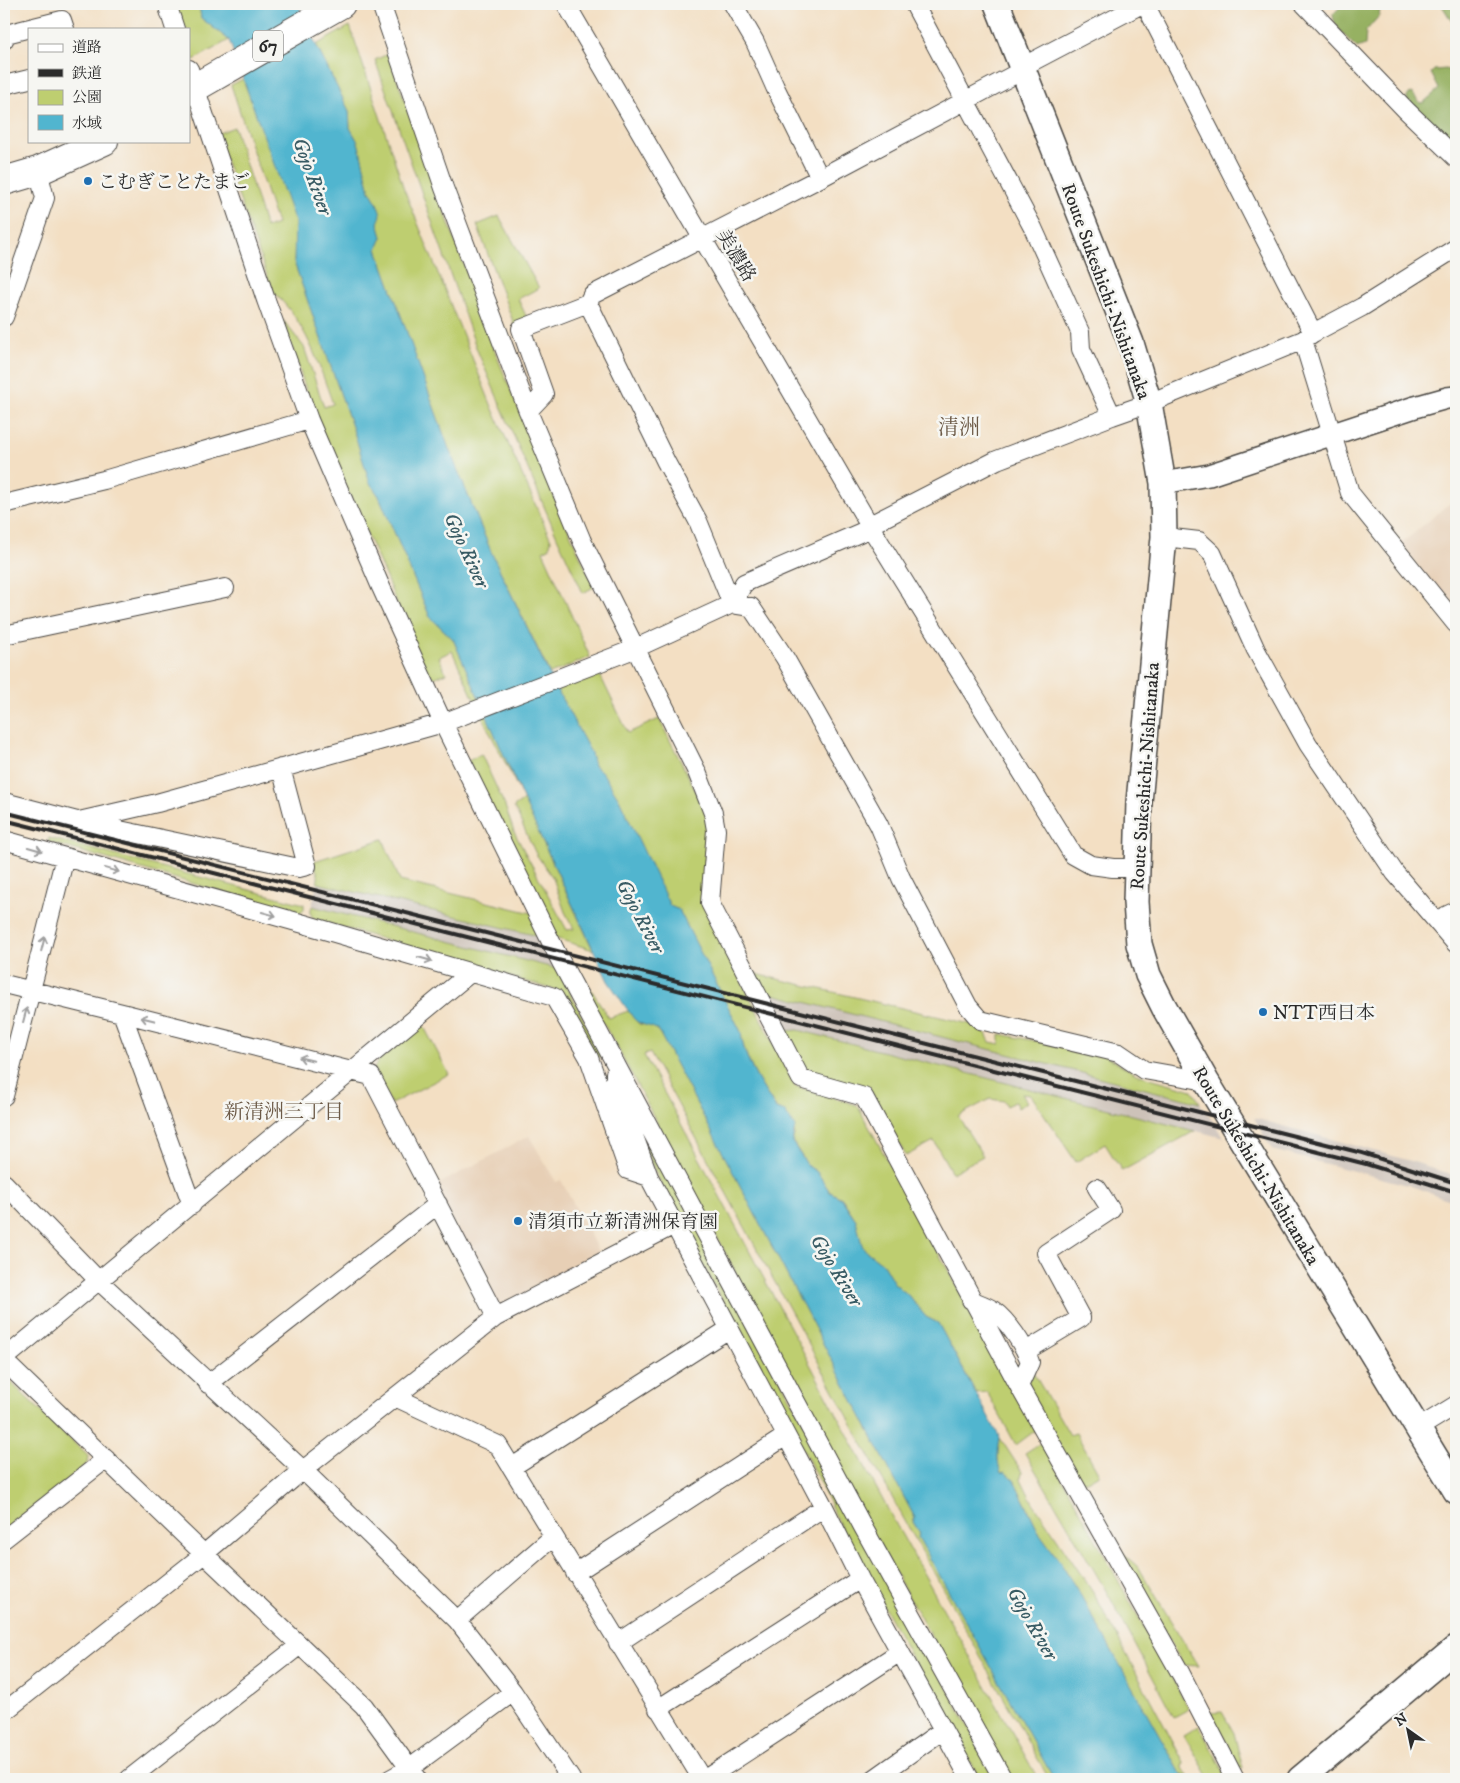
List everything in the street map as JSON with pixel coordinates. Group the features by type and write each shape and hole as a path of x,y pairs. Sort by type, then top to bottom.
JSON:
{"main road":[{"name":"67","path":"191,83 340,4"},
{"name":"Route Sukeshichi-Nishitanaka","path":"997,4 1131,343 1150,403 1163,484 1164,536 1139,802 1136,902 1139,944 1148,974 1164,1007 1206,1081 1456,1491"},
{"path":"4,181 38,171 102,142"},
{"path":"1300,1779 1456,1648"}],"street":[{"path":"167,4 175,28"},
{"path":"381,4 444,188 528,411 628,652 697,772 713,813 716,830 710,903 801,1078 864,1097 1019,1386 1173,1660 1235,1779"},
{"name":"美濃路","path":"566,4 871,526 1073,855 1091,865 1113,868 1137,868"},
{"path":"733,4 755,42 820,178"},
{"path":"914,4 1036,235 1080,332 1081,349 1112,416"},
{"path":"528,411 544,394 521,329 588,303 592,295 820,178 1144,4 1200,109 1308,336 1332,434 1350,492 1456,624"},
{"path":"1304,4 1406,110 1456,158"},
{"path":"30,28 62,20 65,28"},
{"path":"4,40 6,34 28,28"},
{"path":"4,85 28,79"},
{"path":"191,83 309,420 380,585 449,721 560,960 863,1527 1003,1779"},
{"path":"4,316 45,198 38,171"},
{"path":"732,604 744,583 871,526 997,460 1150,403 1308,336 1362,308 1456,248"},
{"path":"588,303 666,462 698,521 732,604"},
{"path":"1163,484 1209,475 1431,402 1456,397"},
{"path":"4,504 104,480 309,420"},
{"path":"1164,536 1199,541 1212,554 1256,650 1308,744 1395,873 1456,944"},
{"path":"4,636 226,588"},
{"path":"79,821 157,803 449,721 628,652 732,604 751,607 785,658 879,825 901,878 968,1006 980,1020 1119,1053 1144,1070 1206,1081"},
{"path":"4,802 79,821 299,868 306,866 281,768"},
{"path":"4,840 294,921 554,997 589,1058 628,1170 649,1177"},
{"path":"4,1096 65,857"},
{"path":"1436,920 1456,911"},
{"path":"414,1774 364,1706 4,1360 470,973"},
{"path":"4,984 371,1076 496,1317"},
{"path":"122,1013 192,1205"},
{"path":"614,1058 615,1084 649,1177 824,1507 860,1579 970,1779"},
{"path":"4,1183 99,1281 303,1470 457,1620 513,1692 571,1779"},
{"path":"1026,1350 1081,1318 1046,1253 1111,1210 1096,1188"},
{"path":"208,1384 438,1204"},
{"path":"4,1712 204,1554 303,1470 496,1317 674,1225"},
{"path":"972,1300 993,1310 1016,1335 1026,1350 1030,1362 1019,1386"},
{"path":"512,1468 729,1329"},
{"path":"395,1397 498,1445 658,1709 703,1779 900,1652"},
{"path":"1417,1429 1456,1405"},
{"path":"575,1573 786,1436"},
{"path":"4,1539 106,1459"},
{"path":"618,1643 824,1507"},
{"path":"457,1620 553,1537"},
{"path":"658,1709 860,1579"},
{"path":"129,1779 300,1645"},
{"path":"390,1779 414,1774 513,1692"},
{"path":"874,1779 943,1730"}],"shaded area":[{"path":"1456,498 1456,614 1401,544"},
{"path":"317,883 542,937 558,969 312,906"},
{"path":"765,992 1200,1103 1224,1138 798,1030 786,1031"},
{"path":"1254,1118 1411,1161 1456,1176 1456,1202 1408,1185 1272,1150"},
{"name":"清須市立新清洲保育園","path":"529,1136 556,1182 561,1180 601,1256 506,1305 496,1302 435,1186"}],"green space":[{"path":"173,4 199,4 201,18 229,40 194,60 190,53 190,28 181,28"},
{"path":"1343,4 1381,4 1379,16 1366,31 1365,45 1357,48 1335,24 1333,14"},
{"path":"1441,4 1456,4 1456,28"},
{"path":"350,26 404,189 492,407 551,540 549,548 543,551 590,657 550,674 492,554 449,449 377,249 382,237 378,223 377,203 370,191 358,142 350,128 349,111 316,45"},
{"path":"388,54 494,349 557,504 594,587 583,593 477,350 375,60"},
{"path":"1446,69 1456,73 1456,149 1407,101 1410,93 1419,102 1423,103 1439,89 1431,73 1434,70"},
{"path":"243,79 296,222 294,262 370,483 379,496 430,617 453,639 521,794 483,719 452,651 439,657 446,673 429,680 381,566 317,423 283,320 304,347 324,407 333,404 303,330 285,304 273,292 216,134 234,127 266,228 277,224 231,85"},
{"path":"499,216 539,288 518,299 529,322 515,327 477,225"},
{"path":"597,669 628,733 659,719 710,821 702,903 795,1086 857,1105 1036,1430 1016,1445 987,1392 976,1393 938,1323 926,1317 907,1294 894,1283 883,1264 862,1246 856,1220 842,1198 830,1192 817,1172 808,1166 792,1141 795,1134 770,1099 754,1072 743,1045 741,1032 679,910 670,906 619,799 602,772 594,766 591,753 556,688"},
{"path":"481,754 505,806 514,832 567,930 574,929 565,912 553,878 536,854 514,807 524,800 593,950 555,938 468,761"},
{"path":"49,838 304,904 304,910 299,914 48,842"},
{"path":"383,839 400,881 532,913 542,937 317,883 317,872 311,862"},
{"path":"312,906 558,969 602,1056 597,1058 562,992 314,919 310,913"},
{"path":"572,972 582,975 609,1018 628,1011 639,1024 652,1026 658,1030 915,1518 913,1522 920,1533 918,1537 1054,1779 1049,1779 900,1512 650,1053 644,1055 892,1517 1038,1779 1011,1779 865,1519 615,1043"},
{"path":"756,974 983,1027 990,1042 1000,1044 1000,1034 1103,1054 1136,1074 1192,1090 1200,1103 765,992"},
{"path":"423,1025 449,1074 391,1104 374,1069 378,1060"},
{"path":"798,1030 1195,1131 1122,1171 1105,1144 1076,1162 1031,1095 1022,1094 1027,1102 1018,1108 1015,1102 1007,1106 1004,1101 990,1099 958,1116 983,1156 952,1173 934,1141 906,1156 870,1091 806,1070 786,1031"},
{"path":"625,1093 997,1779 980,1779 930,1692 844,1533 808,1459 679,1220 652,1165"},
{"path":"1033,1372 1070,1435 1076,1433 1099,1474 1087,1481 1079,1482 1028,1390 1028,1381"},
{"path":"4,1376 88,1456 87,1464 4,1530"},
{"path":"1000,1438 1022,1472 1021,1479 1032,1501 1096,1597 1184,1763 1183,1768 1190,1779 1180,1772 1081,1596 1040,1534 1014,1480 1001,1473 998,1466"},
{"path":"1042,1442 1189,1709 1174,1717 1108,1594 1025,1453"},
{"path":"1120,1551 1139,1568 1198,1666 1183,1665"},
{"path":"1222,1712 1234,1733 1243,1769 1240,1769 1211,1713"},
{"path":"1199,1726 1228,1779 1210,1779 1184,1735"}],"water":[{"name":"Gojo River","path":"199,4 298,4 349,111 350,128 358,142 370,191 381,215 378,223 382,237 377,249 449,449 492,554 556,688 591,753 594,766 602,772 619,799 670,906 679,910 741,1032 745,1053 759,1082 776,1109 785,1112 795,1127 792,1142 808,1166 817,1172 830,1192 841,1198 856,1220 862,1245 866,1251 883,1264 894,1283 907,1294 926,1317 938,1323 1000,1438 998,1460 1001,1473 1005,1472 1014,1480 1040,1534 1081,1596 1180,1772 1188,1779 1054,1779 918,1537 920,1533 913,1522 915,1518 658,1030 634,1019 608,981 524,801 453,639 430,617 379,496 370,483 294,262 295,222 229,40 201,18"}],"railway":[{"path":"4,812 1362,1153 1456,1183"},
{"path":"4,820 1366,1164 1456,1192"}],"place":[{"name":"こむぎことたまご","path":"88,181"},
{"name":"NTT西日本","path":"1263,1012"},
{"name":"清須市立新清洲保育園","path":"518,1221"}],"district":[{"name":"清洲","path":"959,427"},
{"name":"新清洲三丁目","path":"284,1111"}]}
